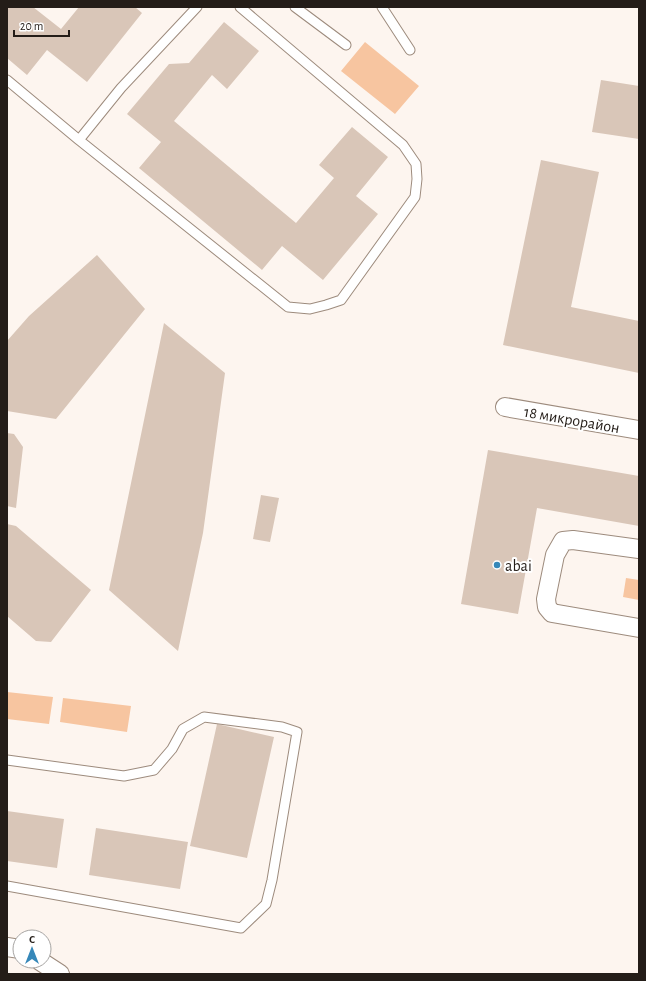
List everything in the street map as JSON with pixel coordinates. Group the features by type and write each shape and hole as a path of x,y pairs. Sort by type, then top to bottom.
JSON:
{"street":[{"name":"18 микрорайон","path":"505,407 639,430"},
{"path":"639,549 573,540 563,541 555,555 546,599 546,607 552,613 639,628"}],"lane":[{"path":"79,140 121,88 197,7"},
{"path":"7,80 79,140 288,307 310,309 342,300 415,197 417,179 416,164 403,145 240,7"},
{"path":"295,7 346,45"},
{"path":"382,7 410,50"},
{"path":"7,760 124,776 154,770 172,749 183,729 204,717 282,727 297,732 272,880 266,904 241,928 7,886"}],"shaded area":[{"path":"365,42 419,86 395,114 341,71"},
{"path":"626,578 639,580 639,600 623,597"},
{"path":"7,692 53,697 49,724 7,719"},
{"path":"63,698 131,706 127,732 60,722"}],"building":[{"path":"7,7 33,7 61,29 79,7 135,7 142,13 87,82 47,50 27,75 7,58"},
{"path":"224,22 259,51 227,89 212,75 174,121 296,223 334,178 319,165 352,127 388,157 356,196 378,214 323,280 282,246 262,270 139,168 161,142 127,114 169,64 189,63"},
{"path":"601,80 639,86 639,139 592,132"},
{"path":"541,160 599,172 571,307 639,321 639,373 503,345"},
{"path":"97,255 145,309 56,419 7,411 7,341 29,316"},
{"path":"164,323 225,373 203,533 178,651 109,590"},
{"path":"7,433 14,434 23,447 16,508 7,506"},
{"name":"abai","path":"488,450 639,476 639,526 537,508 518,614 461,604"},
{"path":"261,495 279,498 270,542 253,539"},
{"path":"7,524 16,526 91,590 51,642 36,641 7,616"},
{"path":"217,724 274,737 247,858 190,846"},
{"path":"7,811 64,819 57,868 7,861"},
{"path":"96,828 188,842 180,889 89,875"}],"place":[{"name":"abai","path":"497,565"}]}
